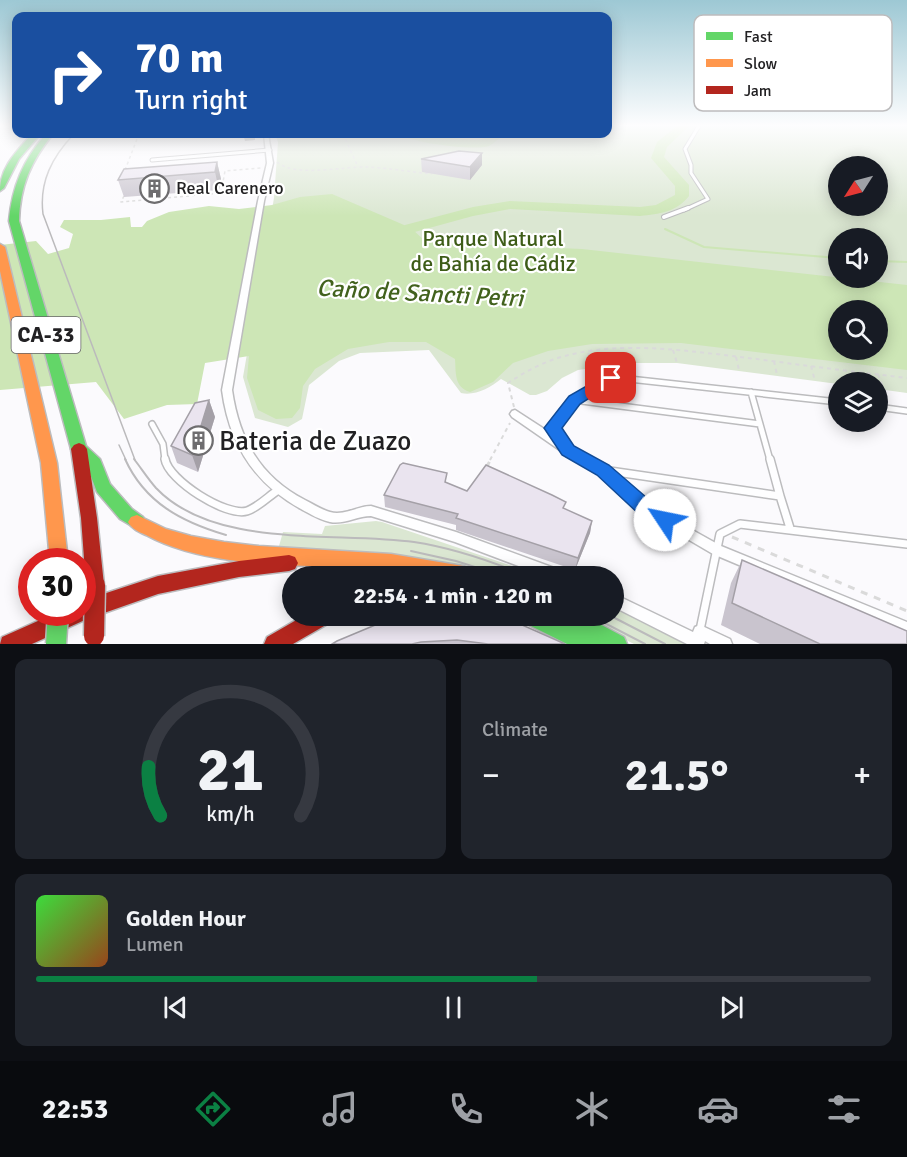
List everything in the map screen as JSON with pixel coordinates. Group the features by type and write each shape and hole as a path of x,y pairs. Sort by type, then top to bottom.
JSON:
{"main road":[{"path":"0,189 17,156"},
{"name":"CA-33","path":"30,156 19,178 14,201 14,221 79,449 89,518 95,585 93,640"},
{"name":"CA-33","path":"0,247 49,463 58,548"},
{"path":"79,449 94,463 103,488 126,514 165,537 199,546 278,555 393,562 413,566"},
{"path":"96,606 158,585 239,569 281,563 334,566"},
{"path":"9,644 48,626"},
{"path":"56,644 57,626"},
{"path":"274,644 305,626"},
{"path":"552,626 588,644"},
{"path":"584,626 617,644"}],"street":[{"path":"270,156 227,390 228,409 235,431 253,464 278,490 328,517 338,518 360,510 371,510 456,537 534,566"},
{"path":"515,414 568,450"},
{"path":"603,470 647,510 717,550 907,629"},
{"path":"624,605 698,639 725,644"}],"lane":[{"path":"153,160 195,156"},
{"path":"194,166 196,156"},
{"path":"664,217 703,203 708,199 692,173 687,156"},
{"path":"780,496 603,470 568,450 552,428 574,400 611,378 828,401"},
{"path":"752,392 790,528"},
{"path":"574,400 760,424"},
{"path":"888,408 907,411"},
{"path":"152,424 163,444 166,466 176,479 217,505 232,512 248,510 278,490"},
{"path":"698,639 720,534 740,524 790,528 907,544"}],"path":[{"path":"123,175 130,156"},
{"path":"353,156 357,166"},
{"path":"125,193 121,202 221,193 225,171 279,162 284,168 299,170 357,166 432,174"},
{"path":"484,472 515,414 508,383 519,374 543,362 622,349 673,350 861,372"},
{"path":"673,350 677,363"},
{"path":"588,353 596,368"},
{"path":"736,357 739,370"},
{"path":"774,361 777,375"},
{"path":"810,366 815,381"},
{"path":"888,375 907,378"},
{"path":"720,534 907,611"}],"green space":[{"name":"Parque Natural de Bahía de Cádiz","path":"277,156 828,156 828,216 888,216 888,156 907,156 907,393 888,390 888,372 828,372 828,383 677,363 631,363 578,370 562,378 547,391 536,395 530,395 501,379 482,391 466,394 461,393 429,350 360,353 339,361 309,385 302,419 288,427 255,418 243,377 274,198"},
{"path":"382,522 512,566 451,566 279,546 283,532 322,534 325,526"},
{"path":"624,612 685,644 634,644 599,626 624,626"}],"water":[{"name":"Caño de Sancti Petri","path":"332,194 411,228 426,242 582,249 828,276 828,288 888,288 888,283 907,285 907,370 681,343 592,344 548,351 513,363 493,382 470,392 458,383 455,359 426,342 389,342 348,349 315,369 303,386 300,408 292,418 276,419 258,410 247,378 249,356 205,363 197,404 167,405 124,419 96,382 0,390 0,245 36,241 48,254 69,248 73,234 60,227 64,220 130,217 131,227 142,227 147,221 169,212 209,206 239,209 272,205 300,197"}],"building":[{"path":"435,156 479,156 470,167 421,159"},
{"path":"217,162 215,172 118,180 124,169"},
{"path":"209,400 192,455 171,446 195,403"},
{"path":"403,463 447,473 445,482 467,491 486,465 566,502 563,508 592,521 578,558 456,518 458,514 384,495"},
{"path":"742,560 907,631 907,644 820,644 732,603"},
{"path":"373,626 524,626 565,644 488,644 457,640 412,644 332,644"}],"waterway":[{"path":"411,228 473,211 510,205 640,212 658,210 671,205 682,196 682,185 658,156"},
{"path":"665,229 704,247 828,257"},
{"path":"888,261 907,262"}],"tram line":[{"path":"56,156 45,181 43,214 135,460"},
{"path":"119,445 126,460"},
{"path":"125,459 143,488 166,509 194,524 226,535"},
{"path":"134,459 156,488 181,508 210,521 278,534 414,542 443,548 502,566"},
{"path":"411,551 472,566"},
{"path":"624,623 665,644"},
{"path":"610,626 645,644"}],"traffic: fast":[{"path":"0,188 17,156"},
{"path":"33,156 19,185 14,221 79,449 94,463 103,487 126,514 137,522"},
{"path":"56,644 57,626"},
{"path":"552,626 588,644"},
{"path":"584,626 617,644"}],"traffic: slow":[{"path":"0,247 49,463 58,548"},
{"path":"137,522 161,535 191,544 224,550 419,566"}],"traffic: jam":[{"path":"79,449 92,548"},
{"path":"96,606 158,585 239,569 289,563"},
{"path":"9,644 49,626"},
{"path":"94,626 94,636"},
{"path":"274,644 305,626"}],"place":[{"name":"Real Carenero","path":"155,188"},
{"name":"Bateria de Zuazo","path":"198,441"}],"route":[{"path":"611,378 574,400 552,428 568,450 603,470 647,510 665,520"}]}
